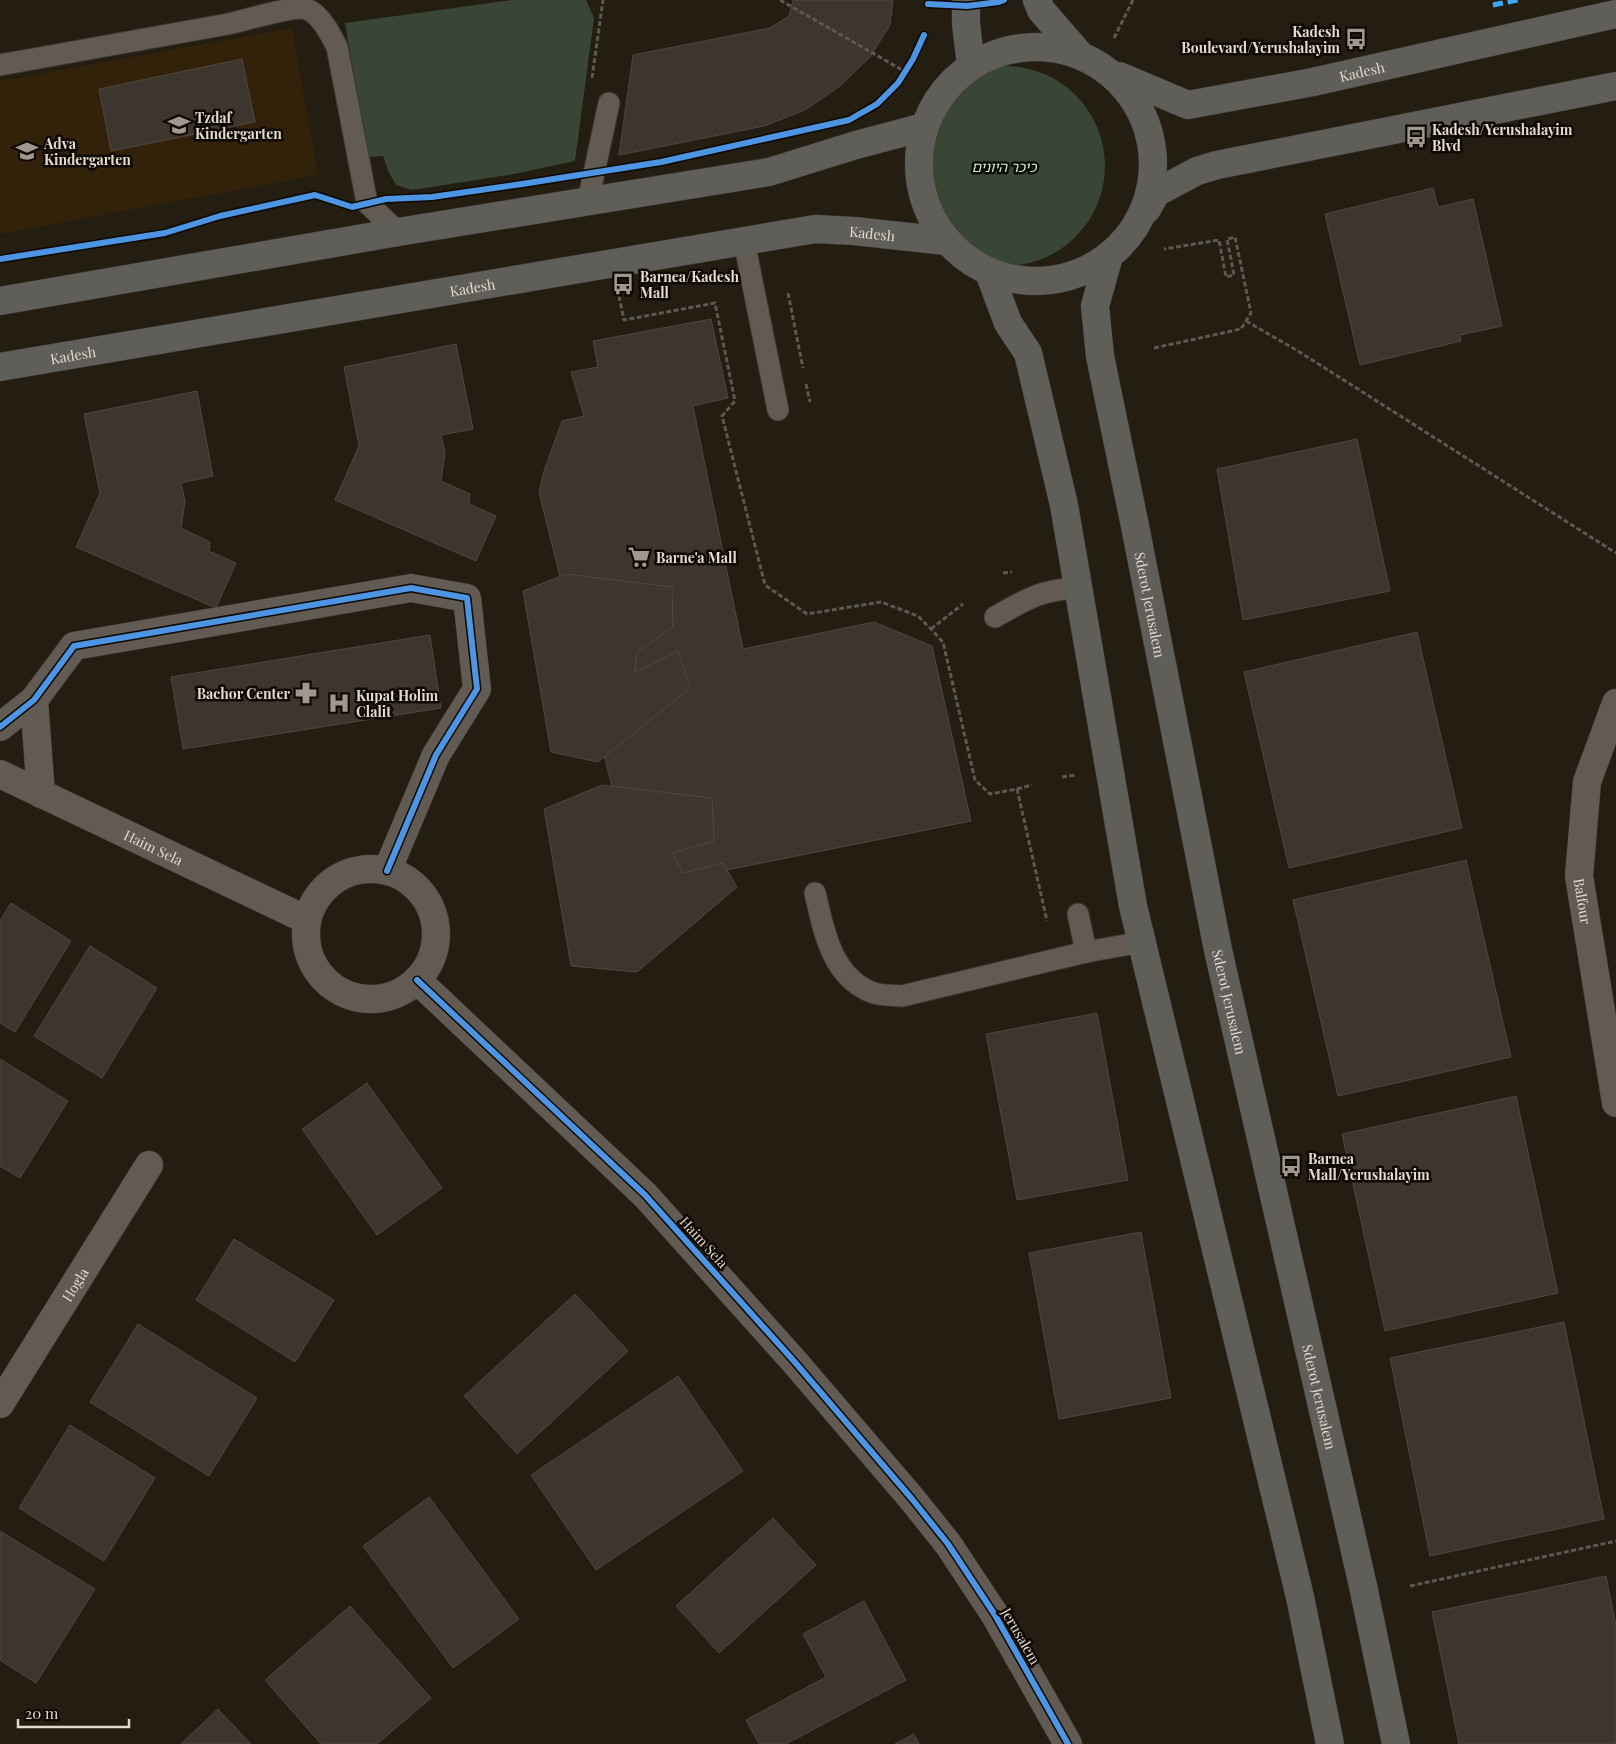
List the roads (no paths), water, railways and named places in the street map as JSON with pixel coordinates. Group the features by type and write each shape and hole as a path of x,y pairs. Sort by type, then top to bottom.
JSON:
{"main road":[{"path":"966,0 966,24 972,65"},
{"path":"1036,0 1041,10 1080,54 1112,74 1137,102 1152,137 1154,174 1146,211"},
{"name":"Kadesh","path":"1112,74 1188,105 1313,82 1616,14"},
{"path":"1080,54 1044,46 1034,47 1006,50 972,65 944,91 924,127 918,166 925,206 946,241 977,267 1015,281 1055,282 1094,268 1125,242 1146,211 1156,192 1197,171 1217,165 1616,86"},
{"path":"0,301 398,232 769,172 856,145 924,127"},
{"name":"Kadesh","path":"0,367 815,230 854,231 946,241"},
{"name":"Sderot Jerusalem","path":"1109,256 1095,306 1100,356 1218,950 1361,1576 1396,1744"},
{"path":"989,272 1008,323 1028,354 1064,505 1133,906 1297,1587 1330,1744"}],"street":[{"path":"0,727 34,700 74,646 411,588 467,598 477,689 436,754 387,871"},
{"path":"34,700 41,794"},
{"name":"Balfour","path":"1616,702 1587,782 1579,876 1616,1103"},
{"name":"Haim Sela","path":"0,774 307,920"},
{"path":"366,869 387,871 405,878 420,890 430,907 436,926 435,946 429,964 417,980 400,992 380,998 359,998 340,991 323,978 312,961 306,941 307,920 315,900 328,885 353,872 366,869"},
{"name":"Haim Sela","path":"417,980 645,1195 793,1360 948,1544"},
{"name":"Hogla","path":"0,1404 149,1165"},
{"name":"Jerusalem","path":"948,1544 996,1615 1068,1744"}],"lane":[{"path":"0,65 230,23 285,10 306,9 318,18 328,30 336,47 367,203 398,232"},
{"path":"588,201 609,103"},
{"path":"744,241 778,410"},
{"path":"995,617 1032,596 1055,589 1078,588"},
{"path":"815,893 822,924 833,958 848,977 872,993 902,996 1086,952 1142,942"},
{"path":"1078,914 1086,952"}],"place":[{"name":"Kadesh Boulevard/Yerushalayim","path":"1356,39"},
{"name":"Tzdaf Kindergarten","path":"179,125"},
{"name":"Kadesh/Yerushalayim Blvd","path":"1416,137"},
{"name":"Adva Kindergarten","path":"27,151"},
{"name":"Barnea/Kadesh Mall","path":"623,284"},
{"name":"Barne'a Mall","path":"639,557"},
{"name":"Bachor Center","path":"306,693"},
{"name":"Kupat Holim Clalit","path":"339,703"},
{"name":"Barnea Mall/Yerushalayim","path":"1291,1166"}],"park label":[{"name":"כיכר היונים","path":"1004,166"}]}
